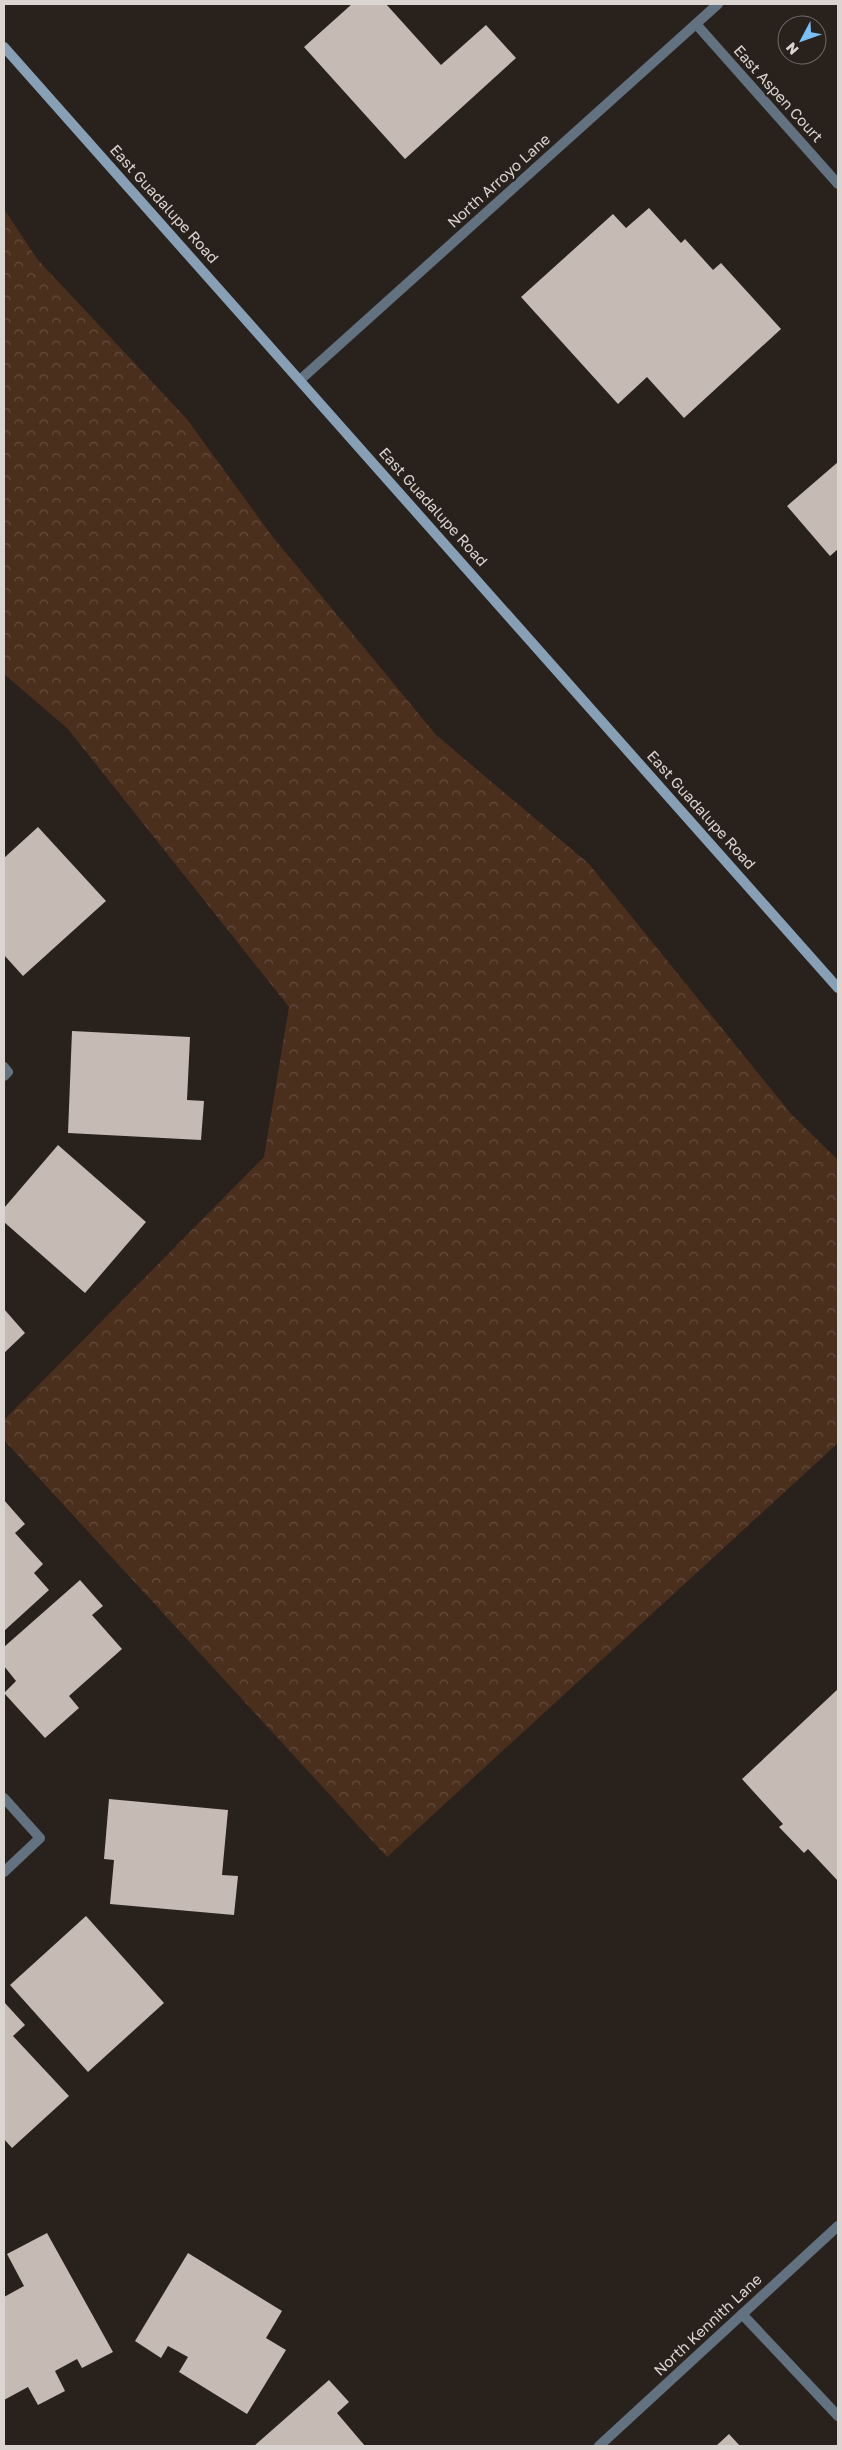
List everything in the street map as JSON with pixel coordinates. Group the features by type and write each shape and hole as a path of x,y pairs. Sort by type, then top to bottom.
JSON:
{"main road":[{"name":"East Guadalupe Road","path":"4,47 838,988"}],"street":[{"name":"North Arroyo Lane","path":"300,380 718,4"},
{"name":"East Aspen Court","path":"696,24 838,184"},
{"path":"4,1798 40,1838 4,1872"},
{"name":"North Kennith Lane","path":"598,2446 838,2226"},
{"path":"742,2314 838,2416"}],"green space":[{"path":"4,209 37,259 186,418 272,536 436,735 589,864 792,1115 838,1160 838,1443 387,1857 4,1440 4,1420 264,1157 289,1007 68,729 4,674"}],"building":[{"path":"352,4 386,4 441,65 486,25 516,58 405,159 304,47"},
{"path":"649,208 681,243 685,239 713,270 721,263 781,329 684,418 647,377 618,404 521,297 613,214 626,228"},
{"path":"838,462 838,549 830,556 787,506"},
{"path":"38,827 106,901 23,976 4,955 4,858"},
{"path":"72,1031 190,1037 187,1100 204,1101 201,1140 68,1133"},
{"path":"58,1145 146,1222 85,1293 4,1222 4,1208"},
{"path":"4,1309 25,1333 4,1353"},
{"path":"4,1500 25,1524 15,1533 43,1564 34,1573 49,1590 4,1631"},
{"path":"80,1580 103,1606 92,1615 122,1649 69,1696 79,1708 45,1738 4,1693 16,1681 4,1666 4,1647"},
{"path":"838,1689 838,1881 808,1849 804,1853 779,1827 783,1824 742,1779"},
{"path":"109,1799 228,1810 222,1875 238,1876 234,1915 110,1904 114,1860 104,1859"},
{"path":"86,1916 164,2003 88,2072 10,1985"},
{"path":"4,2002 25,2025 13,2036 69,2096 12,2148 4,2139"},
{"path":"47,2233 113,2352 82,2368 77,2359 55,2371 65,2391 38,2405 28,2387 4,2400 4,2297 24,2286 7,2254"},
{"path":"188,2253 282,2311 266,2338 286,2350 247,2414 179,2372 188,2357 168,2346 161,2358 135,2341"},
{"path":"329,2380 349,2402 337,2413 365,2446 254,2446"},
{"path":"729,2434 740,2446 716,2446"}]}
